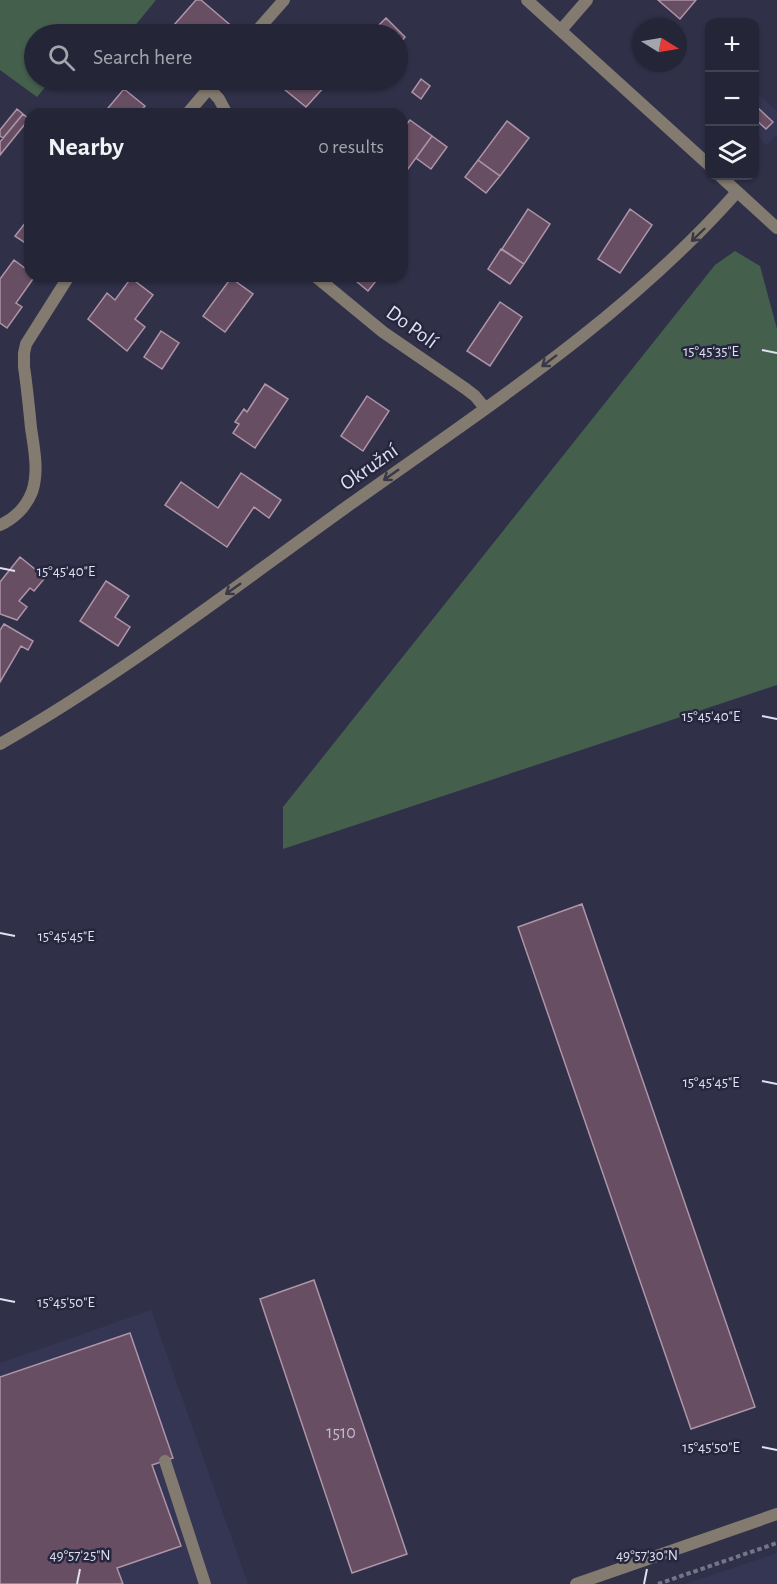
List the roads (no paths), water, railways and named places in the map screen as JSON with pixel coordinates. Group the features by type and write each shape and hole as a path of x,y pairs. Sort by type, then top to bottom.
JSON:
{"street":[{"path":"263,24 284,0"},
{"path":"527,0 705,161"},
{"path":"561,30 587,0"},
{"path":"192,108 207,90"},
{"path":"215,90 223,108"},
{"path":"724,180 777,228"},
{"name":"Okružní","path":"0,744 35,724 153,646 567,347 622,303 701,232 737,192"},
{"path":"0,525 21,510 27,502 34,481 34,451 24,367 26,344 65,282"},
{"name":"Do Polí","path":"322,282 383,332 466,389 485,408"},
{"path":"165,1461 205,1584"},
{"path":"576,1584 777,1514"}]}
